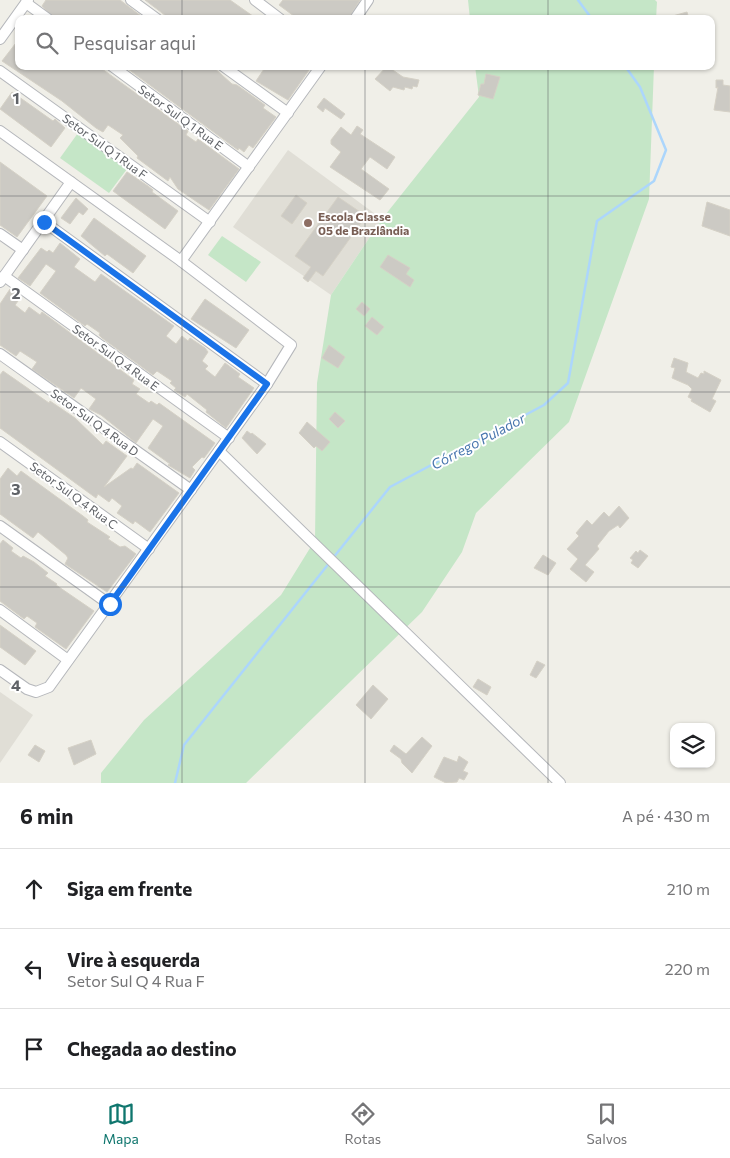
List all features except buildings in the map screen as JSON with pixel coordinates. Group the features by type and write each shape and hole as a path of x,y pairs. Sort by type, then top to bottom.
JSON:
{"street":[{"path":"131,0 152,15"},
{"path":"255,0 275,15"},
{"path":"358,15 368,0"},
{"path":"17,15 27,1 43,15"},
{"path":"0,38 15,17"},
{"name":"Setor Sul Q 1 Rua E","path":"117,70 249,167"},
{"path":"229,70 288,113"},
{"path":"181,261 318,70"},
{"name":"Setor Sul Q 1 Rua F","path":"0,71 210,222"},
{"path":"0,131 181,261 290,343 290,348 267,384 110,604 48,687 36,692 27,689 0,670"},
{"path":"2,279 71,182"},
{"path":"44,222 267,384"},
{"path":"0,234 23,250"},
{"name":"Setor Sul Q 4 Rua E","path":"2,279 228,438"},
{"name":"Setor Sul Q 4 Rua D","path":"0,354 191,490"},
{"name":"Setor Sul Q 4 Rua C","path":"0,442 149,549"},
{"path":"219,451 560,783"},
{"path":"0,526 110,604"},
{"path":"0,610 68,660"}],"shaded area":[{"name":"Escola Classe 05 de Brazlândia","path":"288,150 382,219 331,295 233,227"},
{"path":"0,692 33,715 0,763"}],"green space":[{"path":"468,0 655,0 657,2 656,15 470,15"},
{"path":"476,70 654,70 649,199 569,422 476,513 462,552 422,612 246,783 101,783 101,773 144,720 281,595 315,540 317,383 331,295 382,219 479,97"},
{"path":"78,133 127,169 109,193 60,158"},
{"path":"222,236 261,262 246,282 208,255"}],"waterway":[{"name":"Córrego Pulador","path":"578,0 589,15"},
{"name":"Córrego Pulador","path":"333,558 390,487 544,405 568,383 597,221 654,181 666,150 640,87 628,70"},
{"name":"Córrego Pulador","path":"175,783 184,745 330,562"}],"place":[{"name":"Escola Classe 05 de Brazlândia","path":"308,223"}],"route":[{"path":"44,222 267,384 110,604"}]}
